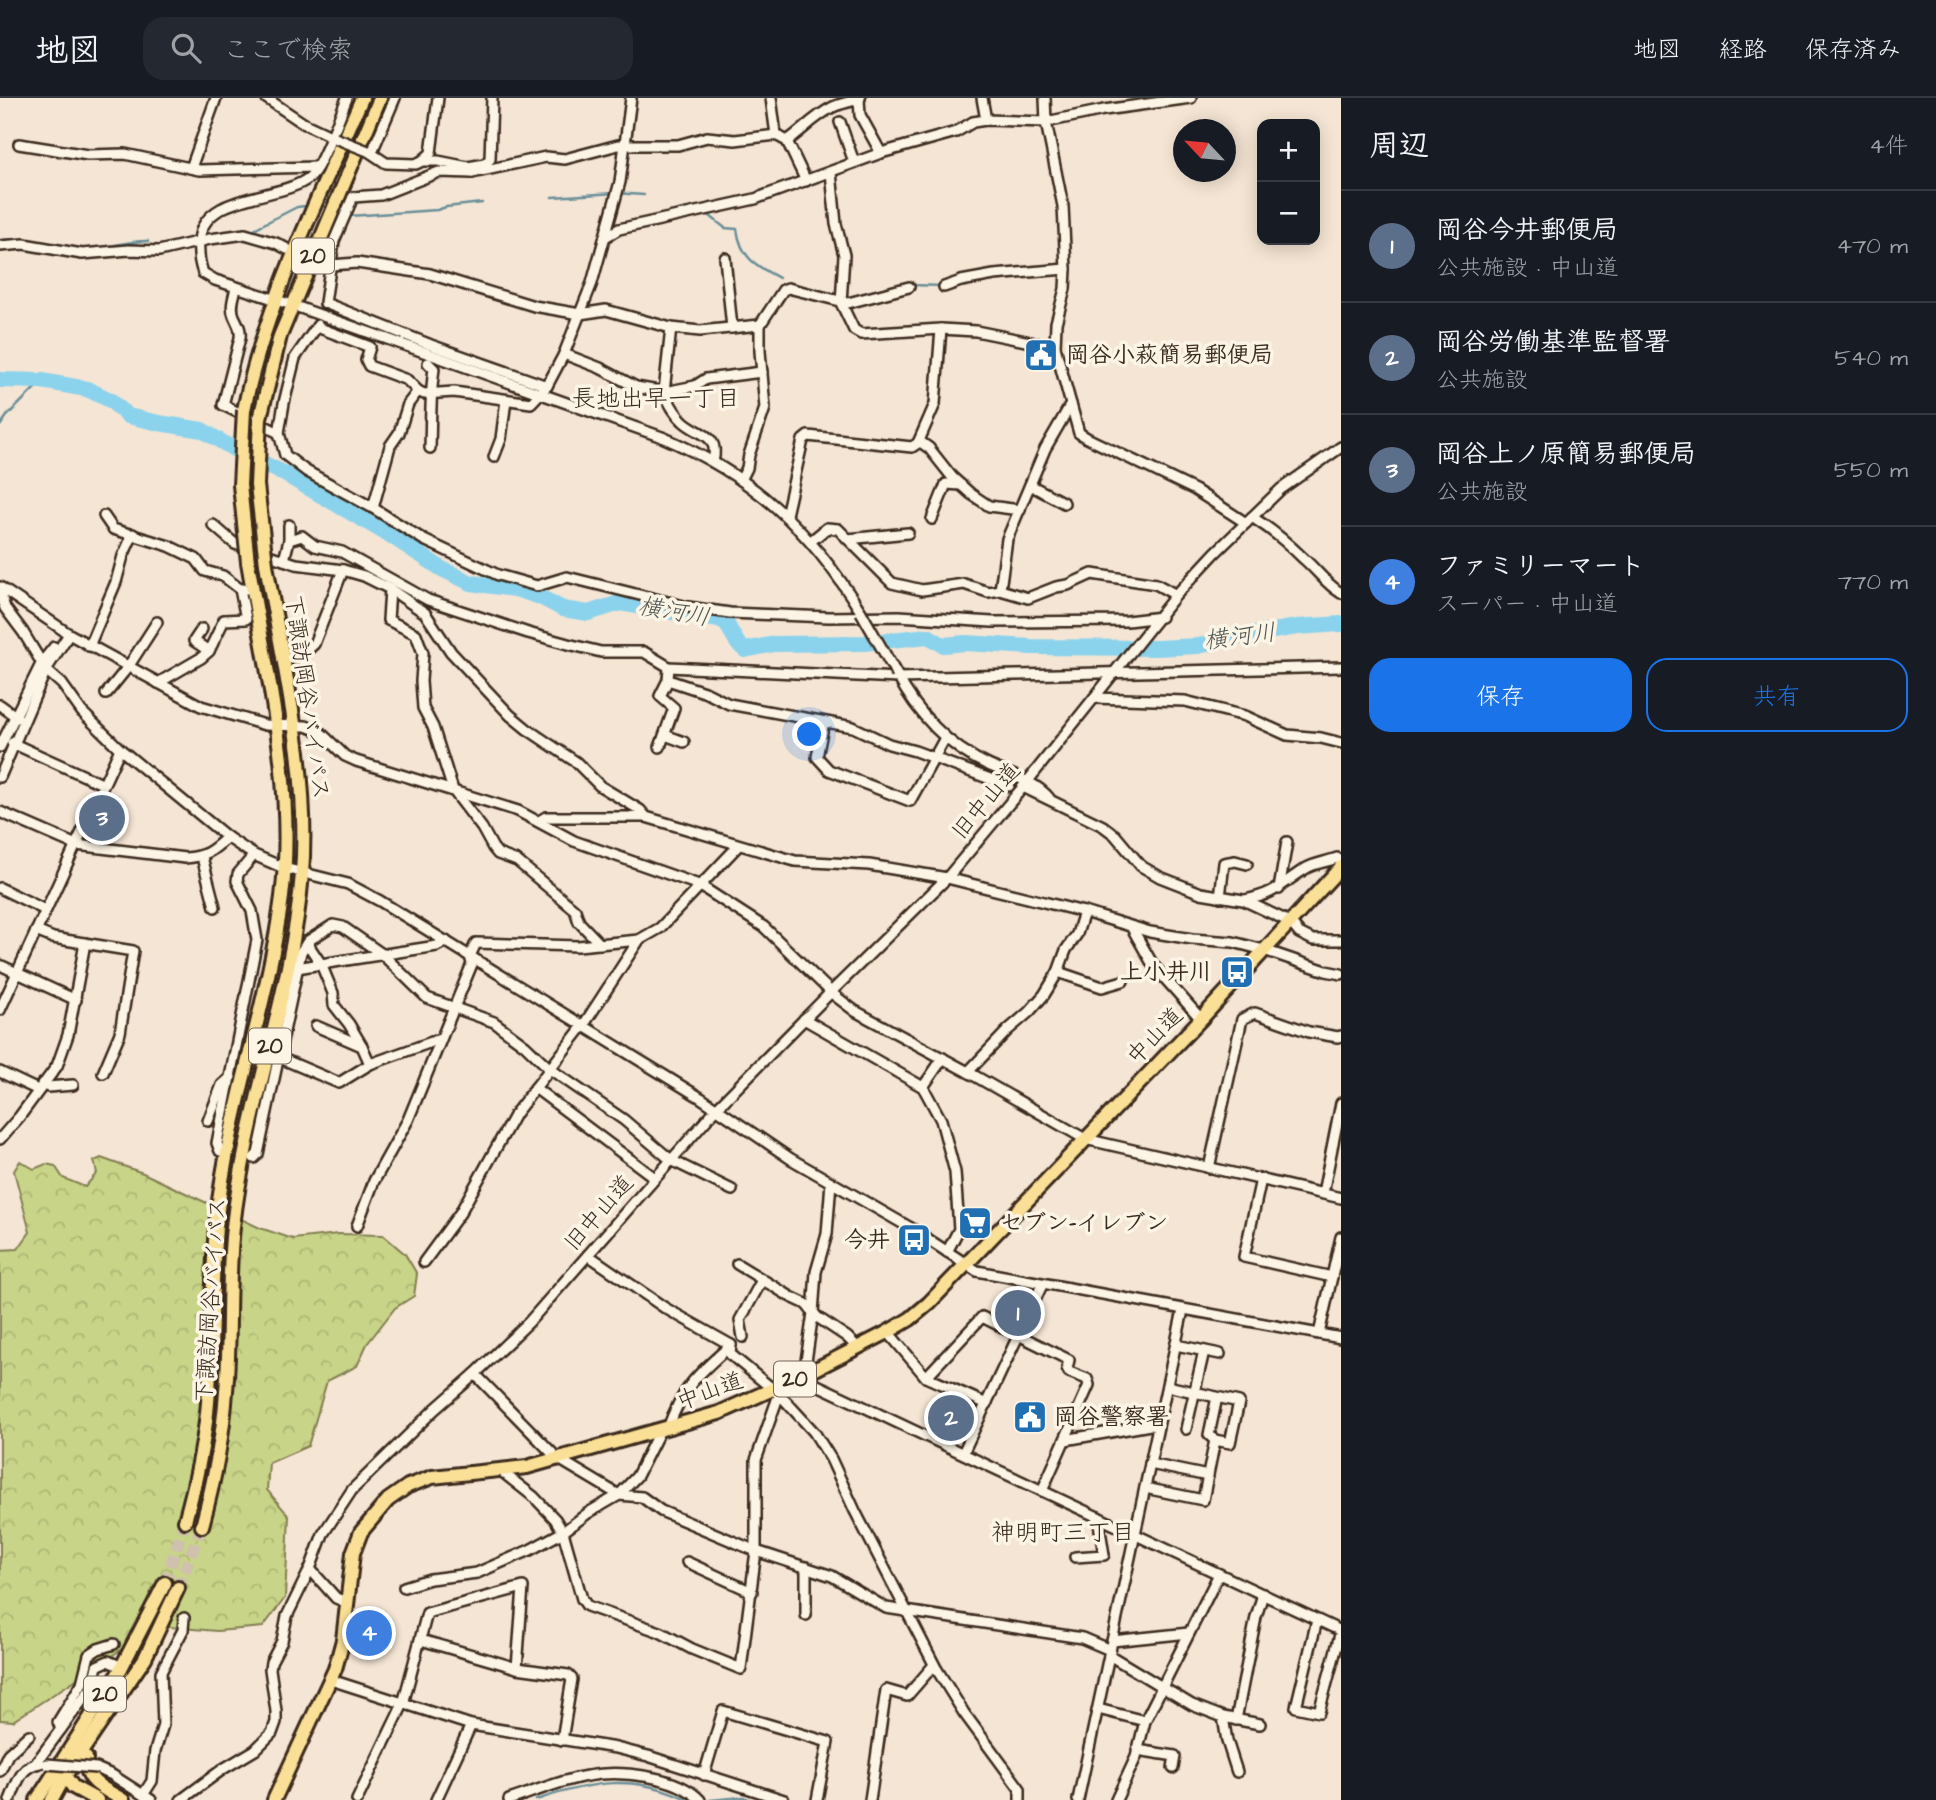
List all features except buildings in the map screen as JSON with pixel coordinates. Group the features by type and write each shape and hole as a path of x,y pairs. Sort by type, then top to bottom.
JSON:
{"highway":[{"name":"下諏訪岡谷バイパス","path":"185,1521 196,1480 207,1412 217,1219 223,1176 267,974 282,898 284,868 285,821 279,737 246,589 248,562 240,485 244,410 251,373 275,301 362,98"},
{"name":"下諏訪岡谷バイパス","path":"202,1526 216,1469 227,1390 233,1227 242,1169 288,961 302,873 302,809 293,724 266,564 257,485 260,418 280,336 380,98"},
{"name":"中山道","path":"274,1800 331,1679 341,1650 353,1553 361,1532 388,1500 408,1486 432,1477 500,1471 719,1413 776,1393 804,1375 911,1319 1201,1019 1341,867"},
{"name":"20","path":"37,1800 122,1667 165,1583"},
{"name":"20","path":"52,1800 65,1776 145,1658 178,1588"},
{"path":"44,1800 53,1786 65,1776 74,1753 106,1704 141,1642 148,1617"},
{"path":"118,1699 85,1762 92,1780 123,1800"},
{"path":"65,1776 73,1787 97,1800"},
{"path":"65,1776 79,1780 117,1800"}],"street":[{"path":"191,169 216,98"},
{"path":"266,98 303,123 370,151 386,163 416,164 431,153 438,98"},
{"path":"347,98 333,137 312,176 293,187 250,197 211,216 200,232 198,243 198,262 203,273 236,288 544,390"},
{"path":"370,151 395,98"},
{"path":"422,161 438,161 470,170 485,164 490,159 492,98"},
{"path":"631,98 620,182 605,237 580,314 564,354 544,390 531,403 454,392 425,394 407,380 369,366 366,359 370,347 317,326 295,358 279,433 285,455 294,463 424,540 511,579 537,586 566,577 688,607 730,613 829,617 899,616 992,622 1159,619"},
{"path":"771,98 776,135"},
{"path":"982,98 986,120"},
{"path":"1045,98 1046,122 1063,206 1066,270 1065,289 1056,323 1055,347 1080,433 1249,520 1272,529 1328,584 1341,593"},
{"path":"605,237 619,229 755,199 854,162 956,132 973,122 1046,122 1104,110 1191,98"},
{"path":"787,141 834,102 860,99 860,115 881,153"},
{"path":"840,122 854,162"},
{"path":"806,181 787,141 776,135 735,139 706,137 678,145 624,145 565,159 546,157 470,170 439,172 381,195 353,197 334,241 324,305 544,390 713,462 786,515 811,541 839,576 916,705 946,737 985,764 1052,802 1103,826 1115,835 1141,866 1160,877 1201,893 1243,900 1290,922 1299,933 1313,940 1341,940"},
{"path":"19,144 88,155 125,154 191,169 317,167"},
{"path":"831,172 836,225 844,256 841,303 854,330 862,334 941,328 976,331 1055,347"},
{"path":"0,246 24,244 82,254 129,250 159,251 245,234 287,249"},
{"path":"725,258 732,328"},
{"path":"319,263 357,263 430,274 534,306 580,314 606,310 671,328 700,331 760,325"},
{"path":"944,287 994,275 1066,270"},
{"path":"741,480 765,408 760,325 783,290 788,288 841,303 880,296 909,287"},
{"path":"236,288 233,314 241,327 240,338 223,405 279,433"},
{"path":"671,328 664,392 671,407 683,422 711,438 716,450 713,462"},
{"path":"786,515 803,440 808,436 912,447 919,442 935,404 941,328"},
{"path":"564,354 600,368 636,387 664,392 695,386 706,379 762,372"},
{"path":"428,363 434,369 430,392 430,447"},
{"path":"373,508 390,446 399,433 408,404 418,391"},
{"path":"494,457 501,439 506,400"},
{"path":"1000,590 1007,539 1045,449 1071,404"},
{"path":"919,442 929,448 961,485 989,506 1020,510"},
{"path":"811,541 827,528 838,529 892,583 922,590 964,584 988,592 1000,590 1028,598 1092,574 1156,584 1177,596 1249,520 1299,475 1341,447"},
{"path":"932,519 946,484 961,485"},
{"path":"1030,485 1064,503"},
{"path":"104,516 113,529 197,559 205,571 223,576 246,589 246,619 224,620 209,651 158,683"},
{"path":"213,525 235,544 284,560 365,576 390,589 425,613 451,652 510,715 576,762 600,786 640,810 646,817"},
{"path":"284,560 289,540 289,525"},
{"path":"848,540 908,533"},
{"path":"89,646 133,534"},
{"path":"289,540 302,536 315,546 342,552 428,600 528,633 601,652 644,652 669,667 897,677 1119,669 1341,667"},
{"path":"282,660 301,656 314,644 343,570"},
{"path":"0,587 89,646 213,710 265,724 293,724 318,731 345,756 356,761 518,811 574,841 699,885 764,927 831,992 855,1011 1085,1139 1341,1198"},
{"path":"390,589 388,620 416,634 423,653 423,708 433,727 453,790 498,854 517,861 575,910 579,922 600,944"},
{"path":"0,593 5,608 44,666 62,684 82,712 120,749 227,838 254,855 284,868 348,884 446,940 717,1108 792,1159 909,1227 976,1271 1341,1338"},
{"name":"旧中山道","path":"181,1800 223,1769 255,1750 272,1733 276,1711 271,1662 282,1641 287,1616 310,1569 323,1534 335,1511 352,1490 529,1322 717,1108 947,878 1177,596"},
{"path":"106,694 128,667 157,622"},
{"path":"202,629 194,641 209,651"},
{"path":"68,633 44,666 2,743 15,744 102,785"},
{"path":"0,777 2,765 25,723 44,666"},
{"path":"660,747 674,708 660,696 668,680 669,667"},
{"path":"668,680 708,693 729,704 853,727 889,744 1009,786"},
{"path":"1094,698 1185,701 1245,716 1287,735 1341,743"},
{"path":"0,705 25,723"},
{"path":"824,722 817,757 829,770 910,802 946,737"},
{"path":"664,734 684,743"},
{"path":"0,1010 120,749"},
{"path":"0,812 76,845 185,858 214,851 227,838"},
{"path":"539,821 546,817 646,817 795,861 869,865 947,878 1084,912 1132,928 1192,939 1233,942 1341,974"},
{"path":"1279,889 1287,842"},
{"path":"357,1226 374,1181 408,1120 472,964 470,956 476,943 578,946 639,940 660,928 738,846"},
{"path":"220,1151 217,1143 257,940 252,911 237,881 238,874 254,855"},
{"path":"202,856 215,907"},
{"path":"1243,900 1279,889 1307,868 1338,858 1341,862"},
{"path":"1220,897 1224,863 1247,864"},
{"path":"0,888 46,910"},
{"path":"968,1072 1044,995 1077,934 1084,912"},
{"path":"254,1158 258,1154 301,952 307,943 333,925 343,927 382,954 427,998 494,1021 550,1069 624,1120 671,1160 732,1190"},
{"path":"1132,928 1153,965 1201,1019"},
{"path":"36,931 53,938 133,951 120,1033 103,1073"},
{"path":"297,968 437,946 446,940"},
{"path":"424,1262 460,1213 515,1114 583,1026 639,940"},
{"path":"0,1139 57,1066 76,1000 85,943"},
{"path":"307,943 321,964 333,993 334,1005 349,1024 370,1064"},
{"path":"0,965 76,1000"},
{"path":"1058,972 1102,987 1123,981"},
{"path":"1209,1168 1242,1019 1255,1013 1309,1032 1341,1036"},
{"path":"804,1019 923,1087 941,1120 955,1172 959,1229 947,1252"},
{"path":"316,1026 362,1046"},
{"path":"278,1057 339,1083 370,1064 440,1039"},
{"path":"923,1087 943,1058"},
{"path":"0,1072 40,1087 72,1085"},
{"path":"208,1121 222,1085 231,1077"},
{"path":"535,1088 655,1178"},
{"path":"1322,1193 1341,1103"},
{"path":"1261,1179 1244,1257 1332,1277"},
{"path":"831,1182 827,1234 816,1272 804,1375 809,1381 1341,1631 1319,1712 1296,1707 1317,1620"},
{"path":"1319,1334 1341,1237"},
{"path":"588,1255 665,1308 731,1345"},
{"path":"737,1264 806,1304 813,1313 858,1348"},
{"path":"743,1337 740,1320 762,1280"},
{"path":"963,1453 1042,1285"},
{"path":"1078,1800 1183,1310"},
{"path":"926,1377 982,1317 1069,1360 1066,1368 1069,1372 1087,1380 1089,1385 1042,1491"},
{"path":"888,1332 926,1377 987,1404"},
{"path":"731,1345 730,1354 806,1420 825,1450 934,1665 964,1713 1020,1789 1020,1800"},
{"path":"404,1587 430,1579 477,1573 563,1532 619,1495 637,1476 686,1388 696,1375 731,1345"},
{"path":"1175,1345 1220,1354"},
{"path":"1186,1429 1204,1351"},
{"path":"475,1374 557,1458 619,1495 642,1497 661,1511 756,1552 832,1576 886,1608 1082,1638 1111,1649 1161,1688 1192,1705 1223,1717 1260,1724"},
{"path":"1167,1386 1195,1392 1217,1397 1239,1402 1230,1443 1215,1440 1209,1435 1217,1397"},
{"path":"500,1471 534,1497 563,1532 579,1590 587,1606 660,1632 692,1650 741,1669 756,1552 756,1460 777,1400 776,1393"},
{"path":"1065,1440 1150,1425 1158,1426"},
{"path":"1145,1488 1203,1500 1215,1440"},
{"path":"1150,1464 1208,1476"},
{"path":"1075,1557 1104,1555 1098,1517"},
{"path":"687,1562 752,1591"},
{"path":"806,1567 806,1615"},
{"path":"310,1569 336,1598 348,1603"},
{"path":"1116,1800 1128,1778 1145,1720 1219,1574"},
{"path":"357,1800 403,1704 427,1613 523,1587 517,1668"},
{"path":"1236,1720 1263,1594"},
{"path":"36,1763 96,1768 147,1798 155,1751 163,1725 161,1672 183,1630 184,1618"},
{"path":"1111,1649 1189,1633"},
{"path":"421,1640 517,1668 568,1675 572,1679 562,1740"},
{"path":"61,1729 58,1722 82,1683 89,1655 114,1644"},
{"path":"10,1800 22,1772 36,1763 92,1687 97,1666 108,1661 122,1667"},
{"path":"870,1800 886,1690 907,1696 934,1665"},
{"path":"331,1679 471,1725 626,1751 784,1800"},
{"path":"1098,1709 1145,1720"},
{"path":"704,1774 723,1711 828,1742 817,1800"},
{"path":"1223,1717 1237,1772"},
{"path":"436,1800 471,1725"},
{"path":"0,1771 8,1754 29,1735"},
{"path":"1137,1750 1175,1756 1173,1768"},
{"path":"509,1800 584,1776 603,1773 648,1777 682,1787 698,1798"}],"green space":[{"path":"101,1158 143,1173 260,1228 293,1239 338,1234 383,1235 405,1254 417,1274 414,1296 395,1308 367,1344 357,1366 327,1381 308,1446 269,1463 267,1490 289,1516 285,1598 263,1627 217,1631 157,1626 13,1721 0,1720 0,1250 18,1249 30,1232 14,1171 20,1161 34,1169 46,1164 55,1166 63,1178 85,1187 97,1173 94,1161"}],"waterway":[{"path":"552,197 615,193 644,195"},
{"path":"349,216 437,210 482,203"},
{"path":"250,231 297,207 305,206"},
{"path":"710,216 725,228 737,229 742,247 750,260 779,278"},
{"path":"0,240 21,240 82,249 148,241"},
{"path":"911,285 943,286"},
{"name":"横河川","path":"0,380 42,381 87,389 110,400 128,416 202,430 283,473 442,569 471,583 515,589 540,597 563,609 588,613 620,603 725,621 738,644 745,650 774,644 864,643 928,636 943,645 966,643 1031,647 1157,648 1198,646 1297,627 1341,624"},
{"path":"0,426 42,381"},
{"path":"536,1800 575,1789 612,1783 650,1786 689,1800"},
{"path":"710,1800 743,1797 751,1800"}],"tunnel":[{"path":"165,1583 185,1521"},
{"path":"178,1588 202,1526"}],"place":[{"name":"岡谷小萩簡易郵便局","path":"1041,355"},
{"name":"岡谷上ノ原簡易郵便局","path":"102,818"},
{"name":"上小井川","path":"1237,972"},
{"name":"セブン-イレブン","path":"975,1223"},
{"name":"今井","path":"914,1240"},
{"name":"岡谷今井郵便局","path":"1018,1313"},
{"name":"岡谷警察署","path":"1030,1417"},
{"name":"岡谷労働基準監督署","path":"951,1418"},
{"name":"ファミリーマート","path":"369,1633"}],"district":[{"name":"長地出早一丁目","path":"656,399"},
{"name":"神明町三丁目","path":"1063,1533"}]}
